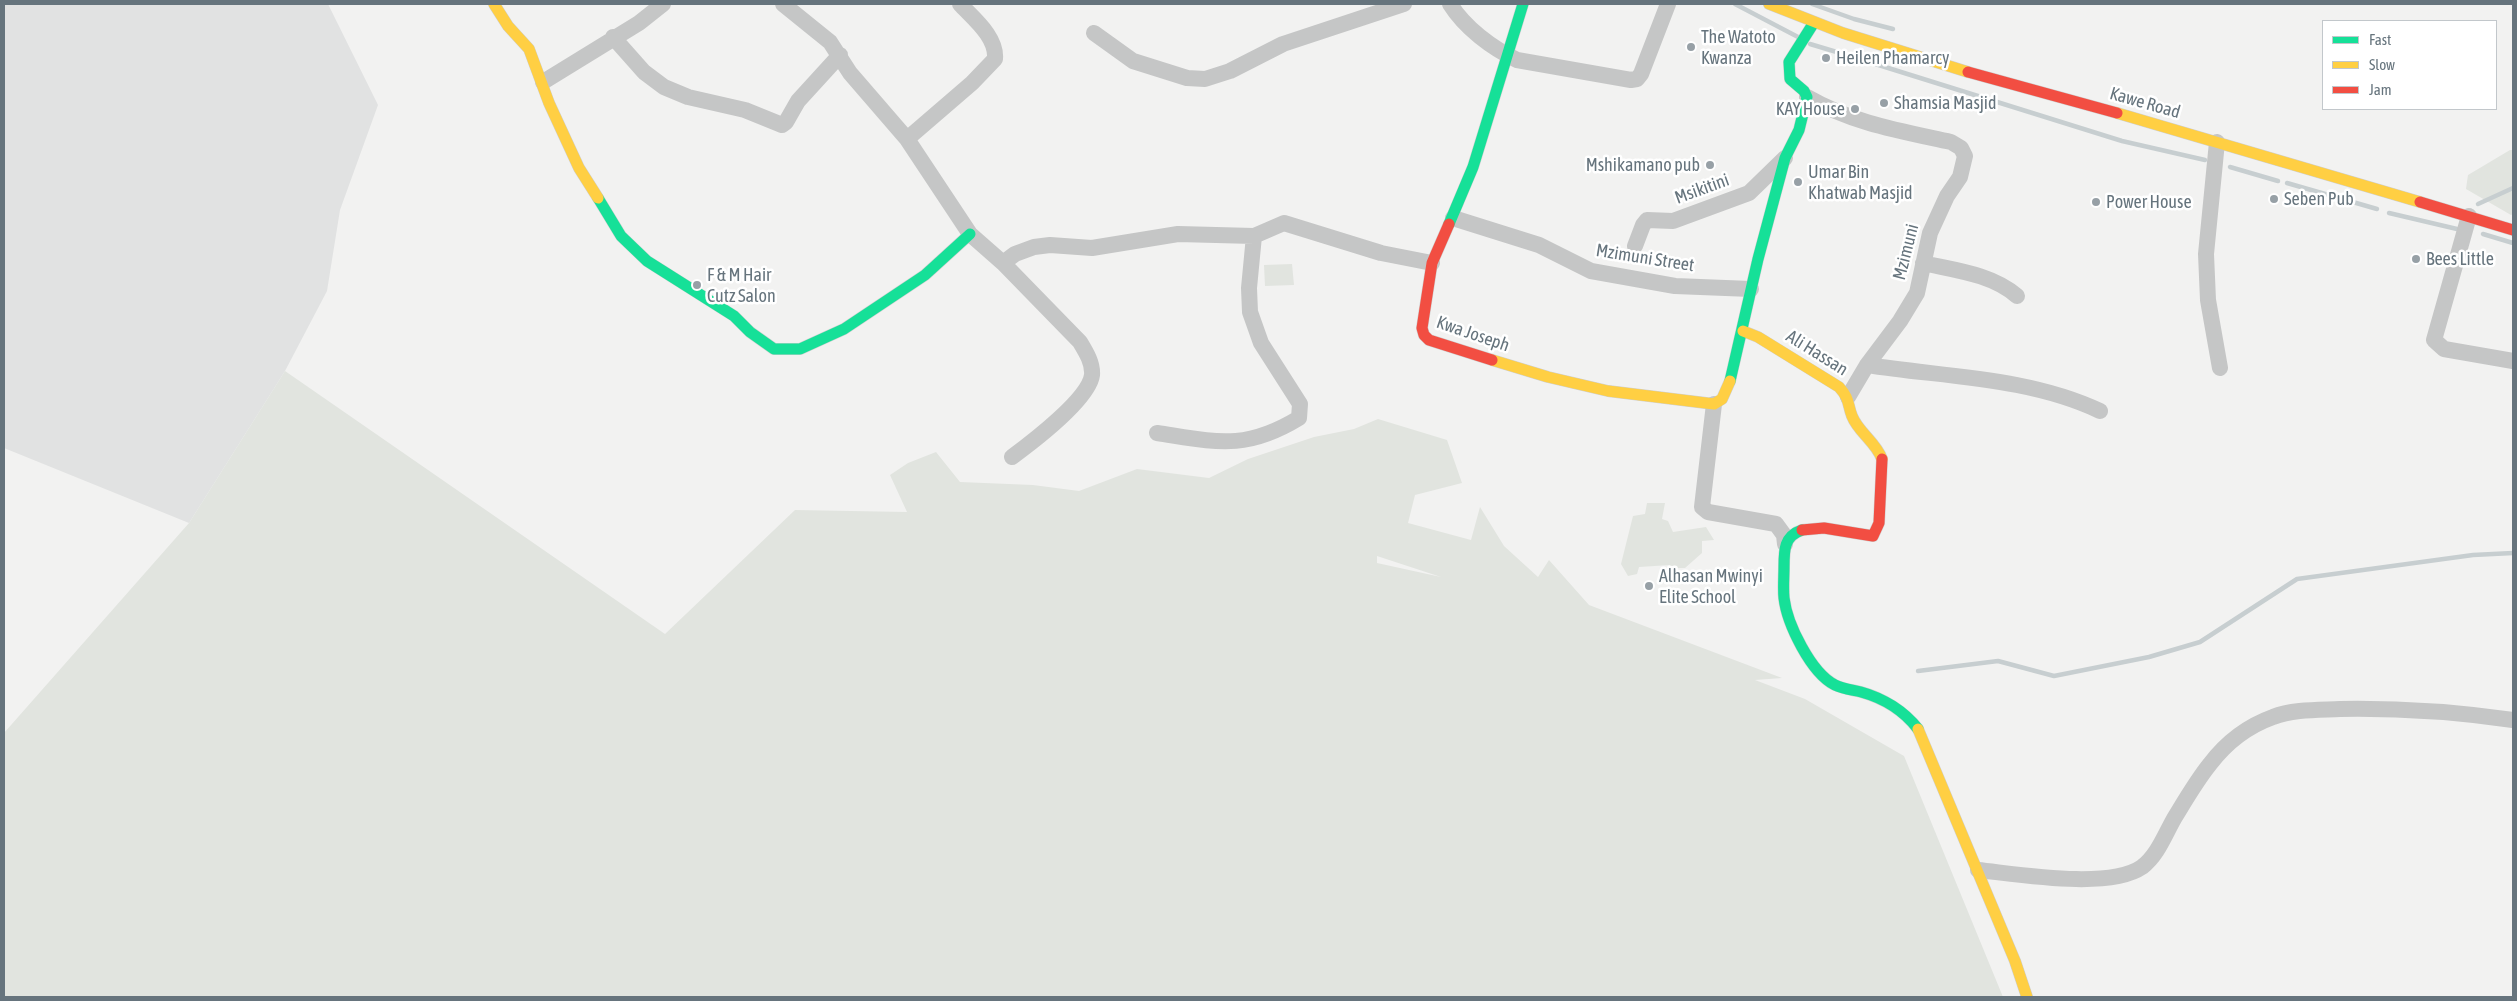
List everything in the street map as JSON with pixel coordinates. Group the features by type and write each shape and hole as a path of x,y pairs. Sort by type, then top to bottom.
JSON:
{"street":[{"path":"494,4 508,26 529,49 550,103 579,168 621,236 647,261 678,283 734,316 750,332 774,348 800,349 844,329 925,275 970,234"},
{"path":"543,82 613,37 639,23 662,4"},
{"path":"783,4 830,42 840,55 850,74 907,139 970,234 1002,263 1080,342 1089,358 1092,375 1086,390 1038,438 1012,457"},
{"path":"907,139 972,83 995,59 996,49 993,44 960,4"},
{"path":"1094,33 1133,61 1187,78 1205,79 1230,71 1283,44 1404,4"},
{"path":"1450,4 1467,26 1506,54 1544,66 1632,80 1637,79 1649,57 1668,4"},
{"name":"Kwa Joseph","path":"1523,4 1506,54 1474,167 1432,263 1422,328 1424,335 1429,340 1548,377 1608,391 1714,404"},
{"name":"Kawe Road","path":"1769,4 1813,24 1886,50 2217,142 2513,230"},
{"path":"1807,97 1804,91 1790,79 1788,68 1792,57 1813,24"},
{"path":"613,37 644,72 664,87 688,97 745,110 782,125 786,122 798,101 840,55"},
{"name":"Msikitini","path":"1743,331 1751,289 1784,158 1799,130 1807,97"},
{"name":"Mzimuni","path":"1807,97 1825,108 1857,121 1951,142 1961,148 1965,156 1964,166 1935,220 1917,293 1913,302 1867,365 1848,397"},
{"path":"2217,142 2206,254 2208,300 2220,368"},
{"name":"Msikitini","path":"1635,246 1647,220 1673,221 1749,193 1784,158"},
{"path":"2468,216 2434,340 2444,349 2513,361"},
{"name":"Mzimuni Street","path":"1452,218 1539,245 1591,271 1667,285 1751,289"},
{"path":"1002,263 1015,254 1034,247 1050,245 1092,248 1178,234 1254,236 1275,226 1292,224 1381,252 1432,263"},
{"path":"1157,433 1211,441 1250,440 1272,433 1299,418 1300,404 1261,343 1250,312 1249,288 1254,236"},
{"path":"1923,263 1993,281 2009,289 2017,296"},
{"path":"1743,331 1729,384 1722,399 1714,404 1702,507 1708,512 1776,524 1784,535 1785,544 1784,599 1790,622 1808,656 1825,679 1836,685 1878,697 1901,710 1917,728 1978,870 2015,961 2027,997"},
{"name":"Ali Hassan","path":"1743,331 1758,337 1839,386 1848,397 1852,417 1879,450 1883,461 1878,529 1872,536 1806,527 1790,534 1785,544"},
{"path":"1867,365 2010,384 2061,396 2100,411"},
{"path":"1978,870 2092,879 2114,877 2141,867 2156,853 2201,776 2222,748 2245,731 2274,717 2312,710 2372,709 2458,712 2513,720"}],"shaded area":[{"path":"4,4 328,4 378,105 340,210 327,291 285,371 189,523 4,448"},
{"path":"2513,150 2513,214 2511,215 2466,189 2468,175"},
{"path":"1292,264 1294,285 1265,286 1264,265"},
{"path":"285,371 665,634 795,510 907,512 890,475 908,463 936,452 960,482 1033,485 1079,491 1137,469 1209,478 1248,459 1314,437 1354,429 1378,419 1447,440 1462,483 1415,495 1408,523 1471,540 1480,507 1504,546 1538,577 1549,560 1589,605 1782,678 1755,680 1805,699 1904,756 2003,997 4,997 4,733 189,523","holes":["1377,556 1441,577 1377,563"]},
{"path":"1647,503 1665,503 1662,519 1668,521 1673,532 1706,527 1714,540 1702,541 1702,553 1685,568 1670,568 1670,565 1639,567 1637,574 1628,576 1621,564 1633,516 1645,514"}],"waterway":[{"path":"1735,4 1798,37"},
{"path":"1812,4 1854,19 1893,29"},
{"path":"1810,44 1860,59"},
{"path":"1869,62 2122,141 2205,160"},
{"path":"2230,167 2278,181"},
{"path":"2287,183 2377,209"},
{"path":"2478,204 2513,188"},
{"path":"2389,213 2457,229"},
{"path":"2483,234 2513,243"},
{"path":"1918,671 1998,661 2054,676 2149,657 2200,642 2297,579 2473,555 2513,553"}],"traffic: fast":[{"path":"1449,224 1473,167 1523,4"},
{"path":"1730,381 1758,259 1785,158 1799,130 1807,97 1804,91 1790,79 1789,62 1813,24"},
{"path":"598,198 621,236 647,261 734,316 750,332 774,349 800,349 844,329 925,275 970,234"},
{"path":"1802,530 1788,540 1784,555 1784,598 1786,609 1802,647 1817,670 1826,679 1835,685 1861,692 1885,702 1900,711 1918,729"}],"traffic: slow":[{"path":"494,4 508,26 529,49 549,103 579,168 598,198"},
{"path":"1769,4 1843,33 1968,72"},
{"path":"2117,113 2420,202"},
{"path":"1743,331 1758,337 1839,387 1847,398 1850,412 1855,422 1876,447 1882,459"},
{"path":"1492,360 1548,377 1608,391 1714,404 1722,399 1730,381"},
{"path":"1918,729 2015,961 2027,997"}],"traffic: jam":[{"path":"1968,72 2117,113"},
{"path":"2420,202 2513,230"},
{"path":"1449,224 1432,263 1422,328 1424,335 1429,340 1492,360"},
{"path":"1802,530 1824,528 1873,536 1879,523 1882,459"}],"place":[{"name":"The Watoto Kwanza","path":"1691,47"},
{"name":"Heilen Phamarcy","path":"1826,58"},
{"name":"Shamsia Masjid","path":"1884,103"},
{"name":"KAY House","path":"1855,109"},
{"name":"Mshikamano pub","path":"1710,165"},
{"name":"Umar Bin Khatwab Masjid","path":"1798,182"},
{"name":"Seben Pub","path":"2274,199"},
{"name":"Power House","path":"2096,202"},
{"name":"Bees Little","path":"2416,259"},
{"name":"F & M Hair Cutz Salon","path":"697,285"},
{"name":"Alhasan Mwinyi Elite School","path":"1649,586"}]}
